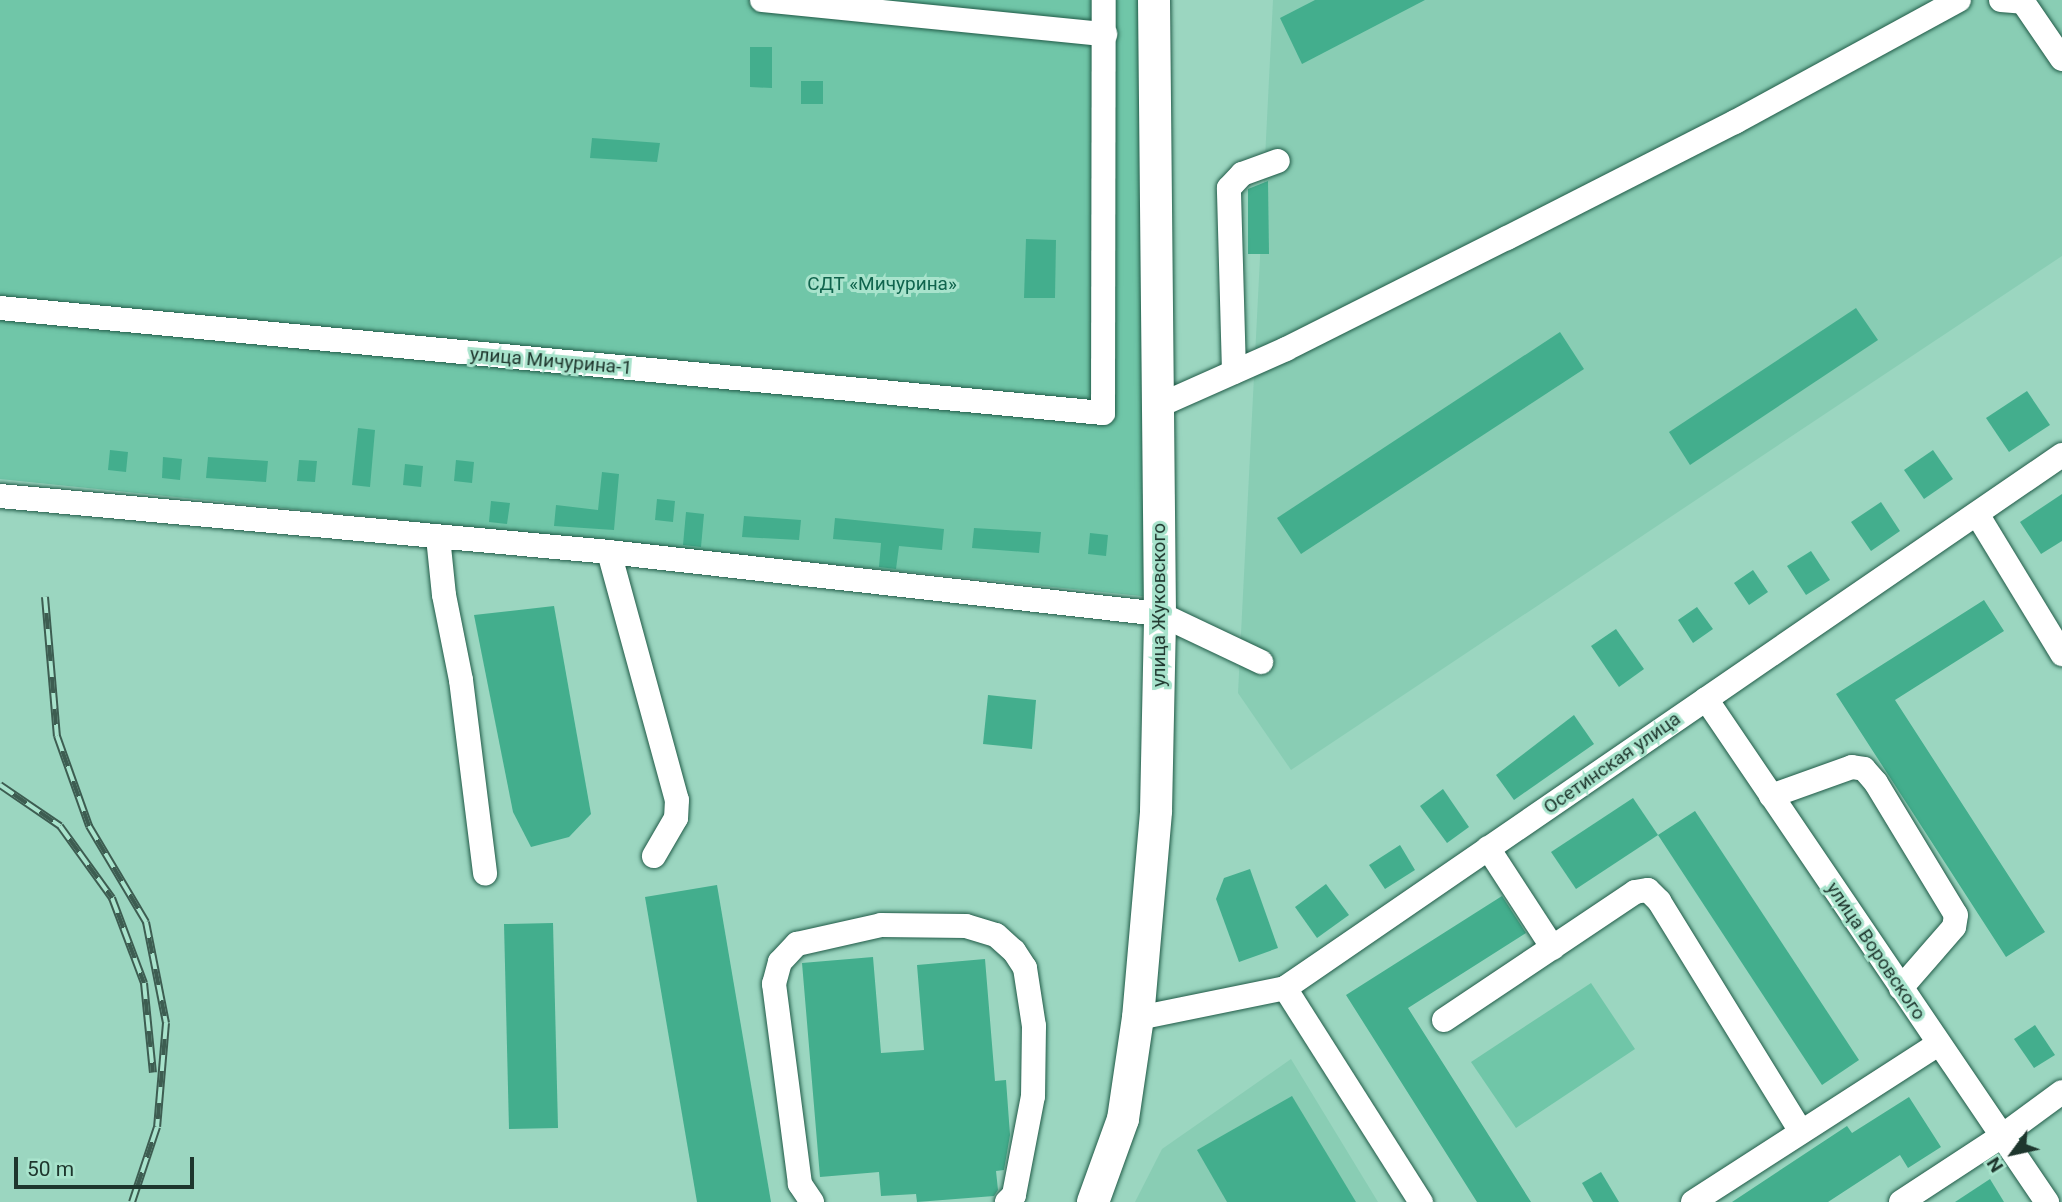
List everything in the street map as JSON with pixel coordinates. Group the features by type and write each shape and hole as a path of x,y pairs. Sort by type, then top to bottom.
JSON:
{"main road":[{"name":"улица Жуковского","path":"1093,1202 1123,1119 1138,1018 1156,811 1160,614 1154,0"}],"street":[{"path":"762,0 1105,34 1104,0"},
{"path":"1158,406 1234,372 1723,128 1959,0"},
{"path":"2001,0 2023,2 2062,59"},
{"name":"улица Мичурина-1","path":"0,308 1103,413 1105,34"},
{"path":"1234,372 1229,188 1242,174 1278,160"},
{"name":"Осетинская улица","path":"1138,1018 1285,988 2062,454"},
{"path":"0,496 609,552 1160,614 1261,662"},
{"path":"1978,514 2062,654"},
{"path":"439,537 444,595 461,680 485,874"},
{"path":"609,552 677,800 676,818 670,833 654,856"},
{"name":"улица Воровского","path":"1706,699 2047,1202"},
{"path":"1771,796 1852,767 1864,769 1876,783 1956,915 1954,927 1901,988"},
{"path":"1489,848 1553,948"},
{"path":"1444,1020 1635,892 1648,890 1659,901 1801,1132"},
{"path":"812,1202 800,1184 774,984 780,962 797,944 881,925 966,926 996,934 1014,951 1025,968 1034,1026 1034,1096 1014,1195 1007,1202"},
{"path":"1285,988 1421,1202"},
{"path":"1693,1202 1938,1044"},
{"path":"1901,1202 2002,1136 2062,1092"}],"shaded area":[{"path":"1273,0 2062,0 2062,256 1291,770 1238,693"},
{"path":"1291,1059 1378,1202 1135,1202 1162,1149"}],"green space":[{"name":"СДТ «Мичурина»","path":"0,0 1159,0 1151,597 0,479"},
{"path":"1591,983 1635,1049 1516,1128 1471,1062"}],"building":[{"path":"1315,0 1425,0 1302,64 1280,18"},
{"path":"750,47 772,47 772,88 750,87"},
{"path":"801,81 823,81 823,104 801,104"},
{"path":"592,138 660,143 657,162 590,158"},
{"path":"1268,181 1269,254 1248,254 1248,189"},
{"path":"1026,239 1056,240 1055,298 1024,298"},
{"path":"1856,308 1878,340 1690,465 1669,432"},
{"path":"1560,332 1584,369 1301,554 1277,518"},
{"path":"2027,391 2050,425 2009,452 1986,418"},
{"path":"358,428 375,430 370,487 352,485"},
{"path":"110,450 128,452 126,472 108,470"},
{"path":"1933,450 1953,479 1924,499 1904,470"},
{"path":"163,457 182,459 180,480 162,478"},
{"path":"208,457 268,461 266,482 206,478"},
{"path":"299,460 317,461 315,482 297,481"},
{"path":"456,460 474,462 472,483 454,481"},
{"path":"405,464 423,466 421,487 403,485"},
{"path":"602,472 619,474 614,530 554,526 556,505 598,510"},
{"path":"2062,494 2062,541 2041,554 2020,522"},
{"path":"657,499 675,501 673,522 655,520"},
{"path":"491,501 510,503 507,524 489,522"},
{"path":"1881,502 1900,531 1871,551 1851,522"},
{"path":"686,512 704,514 701,547 683,545"},
{"path":"744,516 801,520 799,540 742,537"},
{"path":"835,518 944,529 942,550 899,546 896,569 879,567 881,543 833,539"},
{"path":"974,528 1041,532 1039,553 972,548"},
{"path":"1090,533 1108,535 1106,556 1088,554"},
{"path":"1811,551 1830,580 1806,595 1787,566"},
{"path":"1753,570 1768,592 1749,605 1734,583"},
{"path":"1984,600 2004,631 1895,700 2045,932 2006,957 1836,694"},
{"path":"554,606 591,814 569,837 531,847 513,812 474,615"},
{"path":"1697,607 1713,629 1693,643 1678,620"},
{"path":"1616,629 1644,669 1619,687 1591,646"},
{"path":"988,695 1036,700 1032,749 983,744"},
{"path":"1574,715 1594,744 1514,800 1496,775"},
{"path":"1443,789 1469,827 1447,843 1420,806"},
{"path":"1633,798 1658,835 1576,889 1551,852"},
{"path":"1695,811 1859,1060 1822,1085 1658,835"},
{"path":"1400,845 1415,870 1385,889 1369,865"},
{"path":"1250,869 1278,948 1239,962 1216,899 1224,878"},
{"path":"1326,884 1349,915 1317,938 1295,907"},
{"path":"717,885 771,1202 697,1202 645,897"},
{"path":"1502,896 1526,933 1408,1008 1531,1202 1477,1202 1346,995"},
{"path":"553,923 558,1128 509,1129 504,924"},
{"path":"873,957 881,1053 924,1050 917,965 985,959 995,1081 1006,1080 1010,1135 1004,1170 996,1171 998,1190 994,1196 917,1202 916,1194 881,1196 879,1172 820,1177 802,963"},
{"path":"2035,1025 2055,1055 2034,1068 2014,1039"},
{"path":"1292,1096 1356,1202 1227,1202 1197,1150"},
{"path":"1909,1097 1941,1147 1908,1168 1900,1155 1828,1202 1732,1202 1847,1126 1852,1133"},
{"path":"1601,1172 1619,1202 1593,1202 1582,1183"},
{"path":"1990,1179 2004,1202 1955,1202"}],"railway":[{"path":"45,597 57,736 89,826 146,922 166,1023 157,1127 132,1202"},
{"path":"0,785 60,826 112,898 144,983 153,1073"}]}
